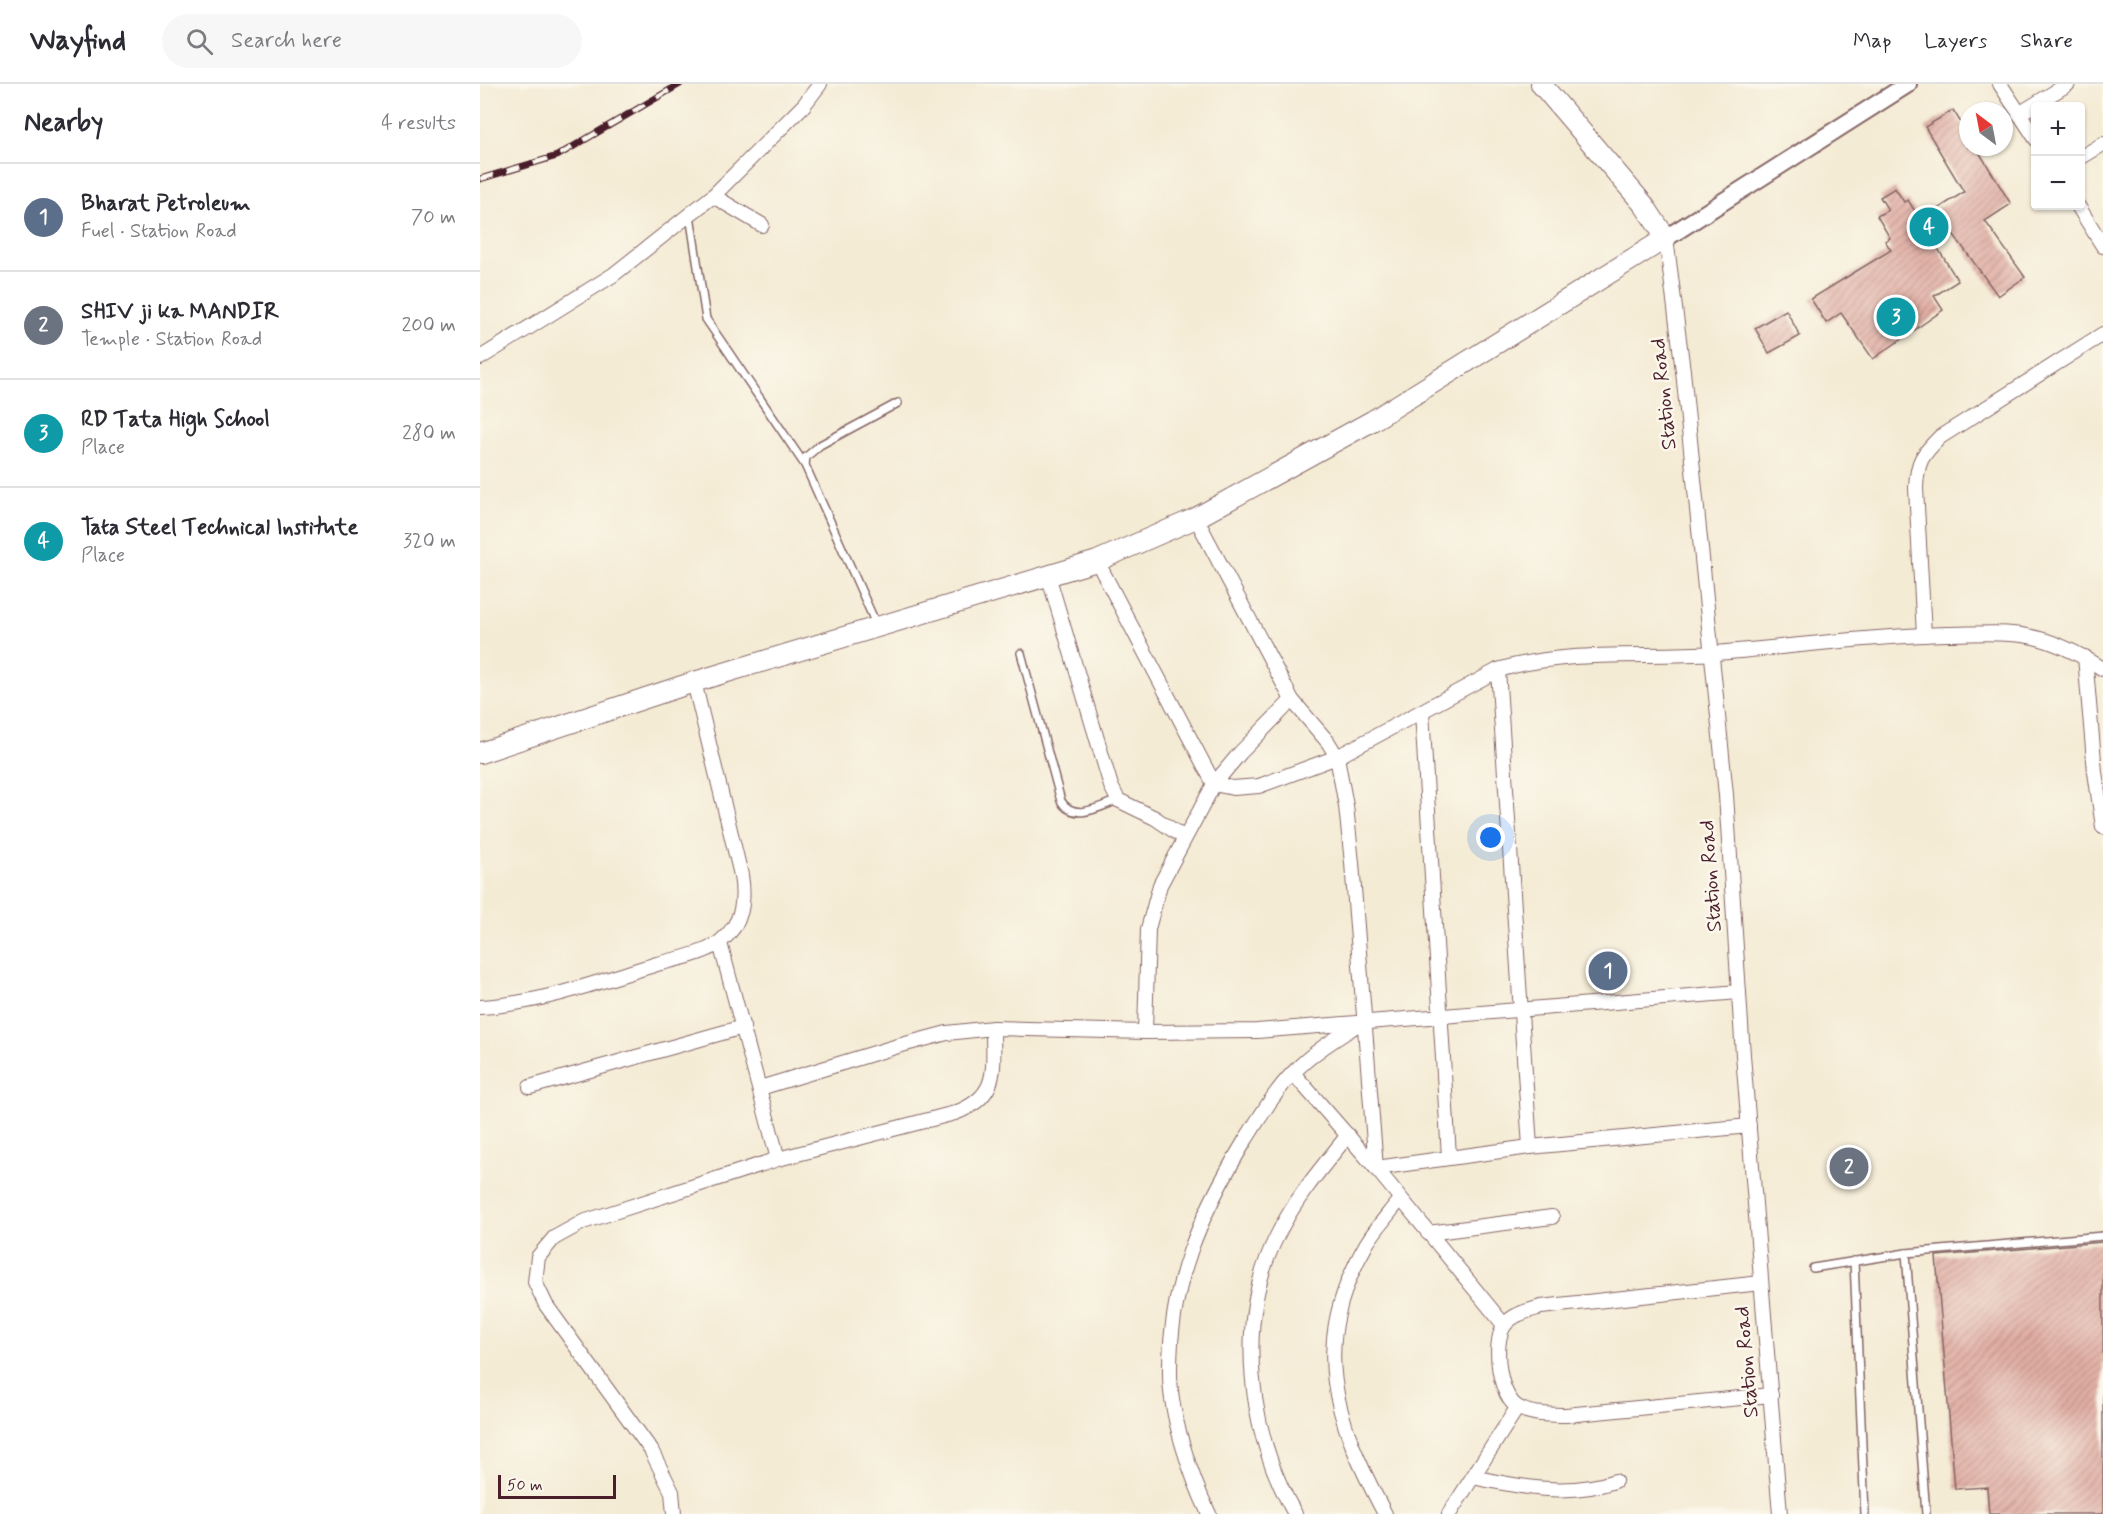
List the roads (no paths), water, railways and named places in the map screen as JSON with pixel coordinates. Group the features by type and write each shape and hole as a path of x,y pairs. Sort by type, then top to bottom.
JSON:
{"main road":[{"path":"480,753 694,682 878,629 1097,561 1196,518 1372,420 1666,238 1644,205 1541,84"}],"street":[{"path":"480,358 614,275 690,215 713,196 804,105 820,84"},
{"path":"1666,238 1908,84"},
{"path":"2001,84 2031,132"},
{"path":"2019,114 2068,84"},
{"path":"2083,156 2103,144"},
{"path":"713,196 762,225"},
{"path":"2080,210 2103,246"},
{"name":"Station Road","path":"1666,238 1713,653 1726,795 1749,1126 1780,1514"},
{"path":"1924,635 1916,488 1917,471 1922,454 1948,432 2103,334"},
{"path":"1196,518 1292,700 1328,742 1337,757 1351,852 1362,1021 1376,1168"},
{"path":"1097,561 1214,784"},
{"path":"1048,576 1111,786 1118,800 1155,818 1183,837"},
{"path":"1214,784 1233,788 1259,786 1337,757 1498,670 1523,663 1573,655 1713,653 1924,635 1989,633 2028,636 2060,646 2085,657 2103,669"},
{"path":"2085,657 2099,771 2103,827"},
{"path":"1498,670 1530,1147"},
{"path":"480,1007 566,991 691,954 720,943 733,929 742,912 744,896 694,682"},
{"path":"1145,1032 1148,928 1160,885 1183,837 1214,784 1240,753 1292,700"},
{"path":"1422,712 1449,1158"},
{"path":"720,943 778,1159"},
{"path":"760,1088 947,1033 993,1028 1145,1032 1257,1031 1362,1021 1442,1018 1739,992"},
{"path":"1209,1514 1180,1437 1169,1376 1173,1313 1189,1247 1226,1173 1257,1121 1293,1072 1321,1048 1362,1021"},
{"path":"530,1087 743,1027"},
{"path":"674,1514 672,1492 651,1450 546,1305 535,1282 538,1257 554,1238 583,1222 778,1159 974,1106 985,1095 993,1079 993,1028"},
{"path":"1293,1072 1376,1168 1504,1325"},
{"path":"1376,1168 1530,1147 1749,1126"},
{"path":"1295,1514 1283,1494 1268,1454 1256,1401 1251,1336 1259,1283 1276,1237 1306,1188 1348,1136"},
{"path":"1385,1514 1358,1461 1342,1422 1333,1382 1334,1332 1345,1288 1367,1242 1400,1199"},
{"path":"1428,1233 1552,1217"},
{"path":"1761,1283 1541,1307 1520,1313 1504,1325 1498,1342 1499,1370 1507,1393 1517,1407 1535,1414 1566,1415 1771,1395"},
{"path":"1449,1514 1517,1407"},
{"path":"1473,1477 1528,1490 1599,1487 1615,1481"}],"lane":[{"path":"690,215 706,318 806,465 878,629"},
{"path":"806,465 806,457 812,449 898,403"},
{"path":"1021,652 1061,801 1066,810 1073,813 1081,812 1118,800"},
{"path":"1813,1268 1906,1253 2103,1236"},
{"path":"1906,1253 1926,1514"},
{"path":"1854,1261 1865,1514"}],"railway":[{"path":"480,179 557,156 680,84"}],"place":[{"name":"Tata Steel Technical Institute","path":"1929,227"},
{"name":"RD Tata High School","path":"1896,317"},
{"name":"Bharat Petroleum","path":"1608,971"},
{"name":"SHIV ji ka MANDIR","path":"1849,1167"}]}
